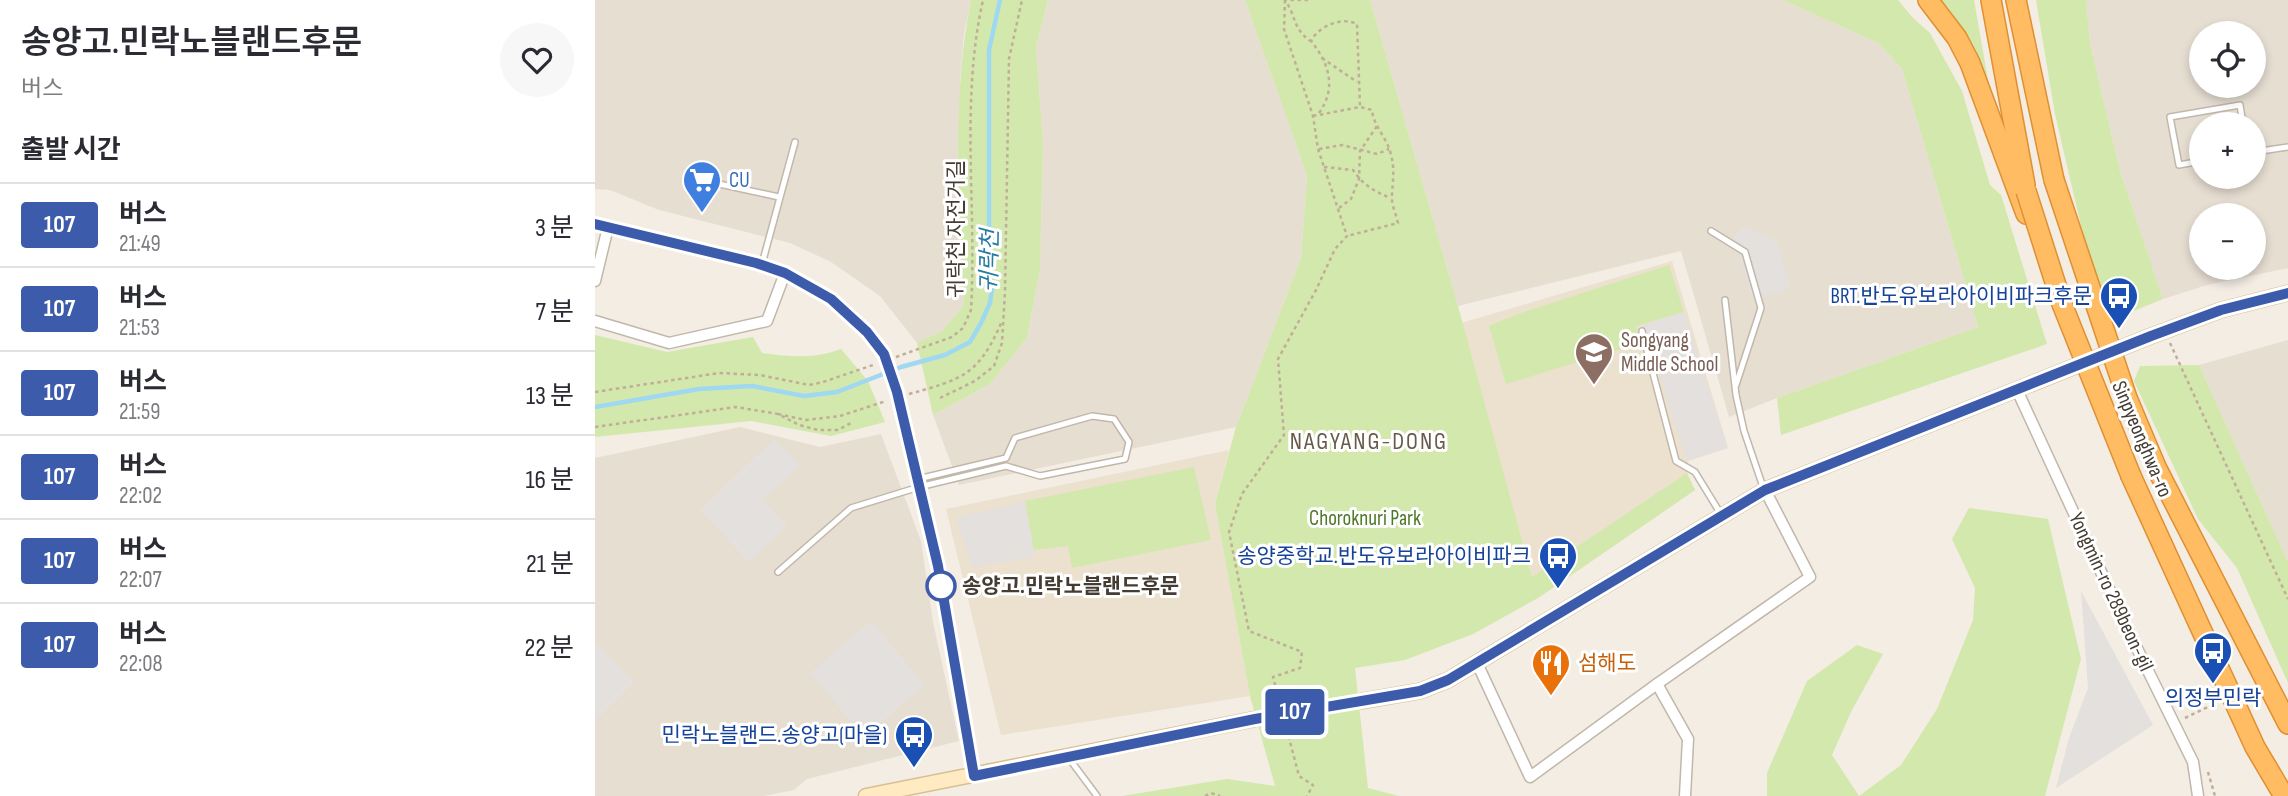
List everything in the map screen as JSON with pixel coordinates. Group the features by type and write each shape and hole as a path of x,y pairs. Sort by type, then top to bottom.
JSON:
{"highway":[{"path":"1929,0 1957,38 1971,63 2022,192"},
{"name":"Sinpyeonghwa-ro","path":"1991,0 2022,192 2063,304 2131,476 2255,747 2284,796"},
{"name":"Sinpyeonghwa-ro","path":"2016,0 2054,180 2127,398 2156,467 2288,724"}],"street":[{"path":"595,224 762,264 785,273 831,299 867,332 887,362 897,392 938,566 974,776"},
{"path":"595,281 608,227"},
{"path":"595,321 669,343 767,321 785,273"},
{"path":"1362,701 1420,691 1448,680 1765,490 2165,331 2221,310 2288,293"},
{"name":"Yongmin-ro 289beon-gil","path":"2017,390 2126,626 2193,762 2198,796"},
{"path":"1477,663 1530,777 1810,577 1765,490"},
{"path":"1657,684 1688,739 1685,796"},
{"path":"866,796 1255,719"}],"lane":[{"path":"2202,112 2240,106 2241,112"},
{"path":"2189,114 2170,117 2179,165 2189,163"},
{"path":"762,264 795,142"},
{"path":"2266,150 2288,147"},
{"path":"710,182 779,197"},
{"path":"1711,231 1745,252 1761,308 1735,388"},
{"path":"1725,300 1735,388 1744,431 1765,490"},
{"path":"1642,331 1676,461 1695,472 1722,516"},
{"path":"778,572 851,508 918,483 1006,458 1015,438 1092,415 1114,419 1129,442 1125,459 1110,463 1040,476 1006,466 918,483"},
{"path":"1068,757 1097,796"}],"path":[{"name":"귀락천 자전거길","path":"595,392 719,373 750,373 809,385 887,362 952,337 963,328 971,310 971,74 983,0"},
{"path":"940,398 975,381 994,366 1002,344 1009,59 1022,0"},
{"path":"1285,0 1308,0"},
{"path":"1285,0 1292,10 1298,32 1311,41 1322,57 1331,82 1325,104 1313,116"},
{"path":"1285,0 1284,29 1313,116 1318,149 1347,236"},
{"path":"1311,41 1315,33 1339,22 1352,21 1356,24 1360,107"},
{"path":"1322,57 1357,82"},
{"path":"1307,796 1313,785 1299,776 1273,677 1300,668 1302,652 1249,631 1229,532 1242,494 1284,435 1278,359 1316,290 1335,248 1347,236 1398,223 1391,198 1395,181 1394,166 1372,110 1360,107 1318,113"},
{"path":"1339,208 1351,199 1359,179 1360,151 1377,125"},
{"path":"1318,149 1342,145 1377,155 1389,149"},
{"path":"1324,167 1353,170 1359,179 1374,191 1391,198"},
{"path":"2165,331 2288,599"},
{"path":"595,427 736,407 778,414 818,430 838,429 851,423"},
{"path":"2173,723 2210,706"},
{"path":"1205,796 1211,793 1220,796"}],"shaded area":[{"path":"595,0 971,0 964,34 960,79 958,182 964,305 942,331 917,343 880,296 831,262 790,243 659,210 610,190 595,189"},
{"path":"1048,0 1245,0 1307,176 1301,258 1236,427 959,485 933,415 990,384 1027,338 1040,269 1043,142 1036,47"},
{"path":"1370,0 1783,0 1878,43 1902,69 1978,327 1729,417 1681,251 1458,306"},
{"path":"2086,0 2288,0 2288,268 2266,273 2266,203 2189,203 2189,280 2231,280 2163,299 2120,171 2090,43"},
{"path":"1745,227 1777,241 1791,288 1754,301 1733,236"},
{"name":"Songyang Middle School","path":"1672,261 1728,448 1688,461 1687,473 1695,490 1538,598 1461,323"},
{"path":"1684,312 1728,448 1687,461 1643,325"},
{"path":"2288,340 2288,562 2199,365"},
{"path":"740,427 820,447 881,434 921,541 933,622 959,741 807,779 794,790 764,796 595,796 595,458"},
{"path":"774,439 800,465 763,500 787,525 749,562 700,510"},
{"path":"1229,450 1215,504 1250,696 1001,735 946,509"},
{"path":"1025,501 1035,557 972,567 956,518"},
{"path":"2081,591 2153,725 2056,788 2069,738 2088,688"},
{"path":"871,621 925,685 864,737 810,673"},
{"path":"595,643 634,682 595,721"}],"green space":[{"path":"971,0 1048,0 1036,47 1043,142 1040,269 1027,338 990,384 933,415 917,343 942,331 964,305 958,152 961,76"},
{"name":"Choroknuri Park","path":"1245,0 1370,0 1532,577 1687,473 1695,490 1538,598 1473,634 1405,660 1355,668 1368,788 1399,796 1122,796 1227,779 1275,786 1250,696 1215,504 1236,427 1301,258 1307,176"},
{"path":"1783,0 1898,0 1930,33 1962,91 1990,185 2001,195 2047,344 1781,435 1777,398 1978,327 1902,69 1878,43"},
{"path":"1933,0 1974,0 1991,97"},
{"path":"2036,0 2086,0 2090,43 2120,171 2163,299 2114,319 2089,260 2055,114"},
{"path":"1669,265 1684,312 1636,326 1640,343 1506,384 1489,326"},
{"path":"595,335 667,352 753,337 762,353 802,356 841,349 868,381 885,422 831,436 751,421 595,437"},
{"path":"2199,365 2288,562 2288,683 2237,568 2198,519 2134,381 2140,366"},
{"path":"1194,467 1211,540 1072,568 1068,546 1033,550 1025,501"},
{"path":"1969,508 2048,519 2081,659 2045,796 1859,796 1901,765 1937,709 1973,620 1975,588 1952,539"},
{"path":"1857,645 1883,654 1851,712 1832,755 1859,796 1767,796 1767,773 1807,681"}],"waterway":[{"name":"귀락천","path":"595,407 699,389 752,386 804,396 837,392 901,367 945,355 970,342 990,303 992,289 989,259 989,50 1000,0"}],"tunnel":[{"path":"1255,719 1362,701"}],"bus line":[{"name":"107","path":"595,224 756,263 785,273 831,299 867,332 884,354 897,392 938,566 974,776 1255,719 1420,691 1448,680 1765,490 2151,336 2221,310 2288,293"}],"place":[{"name":"CU","path":"702,214"},
{"name":"BRT.반도유보라아이비파크후문","path":"2119,330"},
{"name":"Songyang Middle School","path":"1594,386"},
{"name":"송양고.민락노블랜드후문","path":"941,586"},
{"name":"송양중학교.반도유보라아이비파크","path":"1558,590"},
{"name":"의정부민락","path":"2213,685"},
{"name":"섬해도","path":"1551,697"},
{"name":"민락노블랜드.송양고(마을)","path":"914,769"}],"district":[{"name":"NAGYANG-DONG","path":"1369,441"}]}
